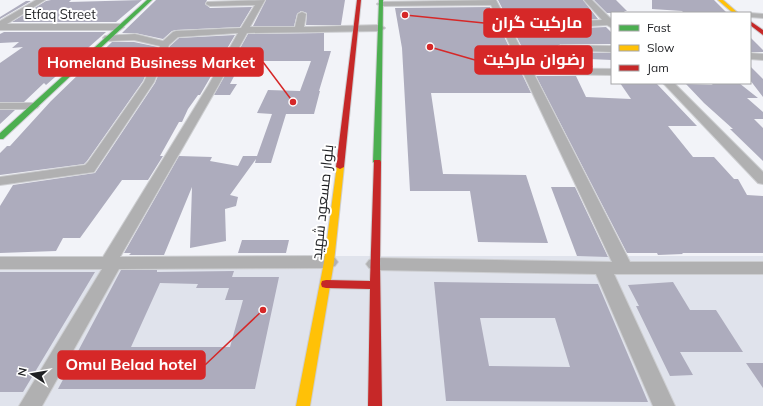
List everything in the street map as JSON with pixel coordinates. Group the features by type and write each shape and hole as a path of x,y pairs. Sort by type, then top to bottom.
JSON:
{"main road":[{"path":"0,137 150,0"},
{"name":"بلوار مسعود شهید","path":"303,406 330,262 353,80 359,0"},
{"path":"720,0 735,12"},
{"path":"375,406 376,80 381,28 381,2"},
{"path":"751,24 763,33"},
{"path":"326,284 375,285"}],"street":[{"path":"0,26 40,0"},
{"path":"588,0 611,23"},
{"path":"210,4 261,1"},
{"path":"30,406 261,1"},
{"path":"381,2 492,2 624,268"},
{"path":"299,29 302,14"},
{"path":"751,15 763,16"},
{"path":"542,26 611,23"},
{"name":"Etfaq Street","path":"0,26 120,27"},
{"path":"67,36 79,27"},
{"path":"0,181 89,169 94,165 149,82 165,44 176,34 244,30 381,28"},
{"path":"108,38 135,37 142,40 165,44"},
{"path":"561,48 611,49"},
{"path":"751,56 763,57"},
{"path":"527,72 611,72"},
{"path":"669,84 763,180"},
{"path":"0,106 34,106"},
{"path":"0,263 330,262"},
{"path":"376,264 602,268 763,268"},
{"path":"602,268 664,406"}],"shaded area":[{"path":"0,256 763,256 763,406 0,406"}],"building":[{"path":"71,0 69,2 142,0 116,22 12,22 46,1"},
{"path":"156,0 207,0 205,4 210,8 252,7 240,27 176,30 172,31 163,39 135,33 122,33"},
{"path":"266,0 345,0 341,25 306,25 307,13 301,11 297,14 294,26 253,26"},
{"path":"498,0 583,0 598,19 542,22 536,26 542,30 606,27 611,32 611,44 561,44 555,48 558,52 611,53 611,60 589,59 593,67 532,67"},
{"path":"594,0 616,0 627,11 624,11 625,12 607,13"},
{"path":"652,0 714,0 726,12 683,12 652,9"},
{"path":"26,1 31,1 0,19 0,17"},
{"path":"490,7 531,93 431,93 443,174 526,175 548,243 478,242 470,191 410,191 402,48 395,8"},
{"path":"4,32 106,32 46,85 44,83 24,102 0,102 0,63 23,47 12,48 19,42 0,43 0,34"},
{"path":"324,33 324,51 331,51 314,114 286,114 271,163 255,163 256,159 230,195 238,197 236,206 225,209 226,241 190,248 192,187 164,255 129,255 131,253 124,253 179,156 212,157 210,161 238,166 243,156 257,156 272,114 257,113 268,90 300,91 311,61 242,61 230,84 237,84 230,95 214,95 248,34"},
{"path":"235,35 200,95 198,95 188,109 182,122 179,122 160,156 163,156 148,180 122,180 80,238 63,238 56,251 0,253 0,206 13,185 95,173 155,83 170,46 179,38"},
{"path":"751,38 763,50 763,52 751,52"},
{"path":"112,42 134,42 158,47 143,81 87,161 84,164 0,175 0,153 7,146 10,146 51,101"},
{"path":"751,67 763,79 763,97 751,81"},
{"path":"536,76 576,76 586,97 631,99 621,84 657,84 697,126 668,126 693,157 714,157 734,179 738,179 747,195 763,196 763,253 682,253 683,254 658,255 657,253 627,253"},
{"path":"686,84 713,85 712,84 740,84 758,98 747,98 763,112 763,119 754,119 763,128 763,161 730,129 733,129 704,103"},
{"path":"0,110 15,110 0,124"},
{"path":"551,187 575,187 608,257 577,256"},
{"path":"242,240 289,240 286,253 238,253"},
{"path":"121,270 157,270 157,272 234,271 232,277 279,277 255,389 58,389","holes":["160,283 198,284 196,288 229,288 225,300 243,300 230,347 131,347"]},
{"path":"0,272 95,272 23,392 0,392"},
{"path":"434,282 598,284 648,402 446,401","holes":["480,318 555,318 570,367 489,366"]},
{"path":"673,282 690,310 716,310 743,352 680,352 693,375 670,376 636,306 639,306 628,285"},
{"path":"746,363 763,363 763,388"}],"traffic: fast":[{"path":"0,137 150,0"},
{"path":"377,162 381,0"}],"traffic: slow":[{"path":"720,0 735,12"},
{"path":"303,406 329,262 340,167"}],"traffic: jam":[{"path":"340,167 359,0"},
{"path":"751,24 763,33"},
{"path":"375,406 377,162"},
{"path":"326,284 375,285"}],"place":[{"name":"مارکیت گران","path":"405,15"},
{"name":"رضوان مارکیت","path":"430,47"},
{"name":"Homeland Business Market","path":"293,102"},
{"name":"Omul Belad hotel","path":"263,310"}]}
